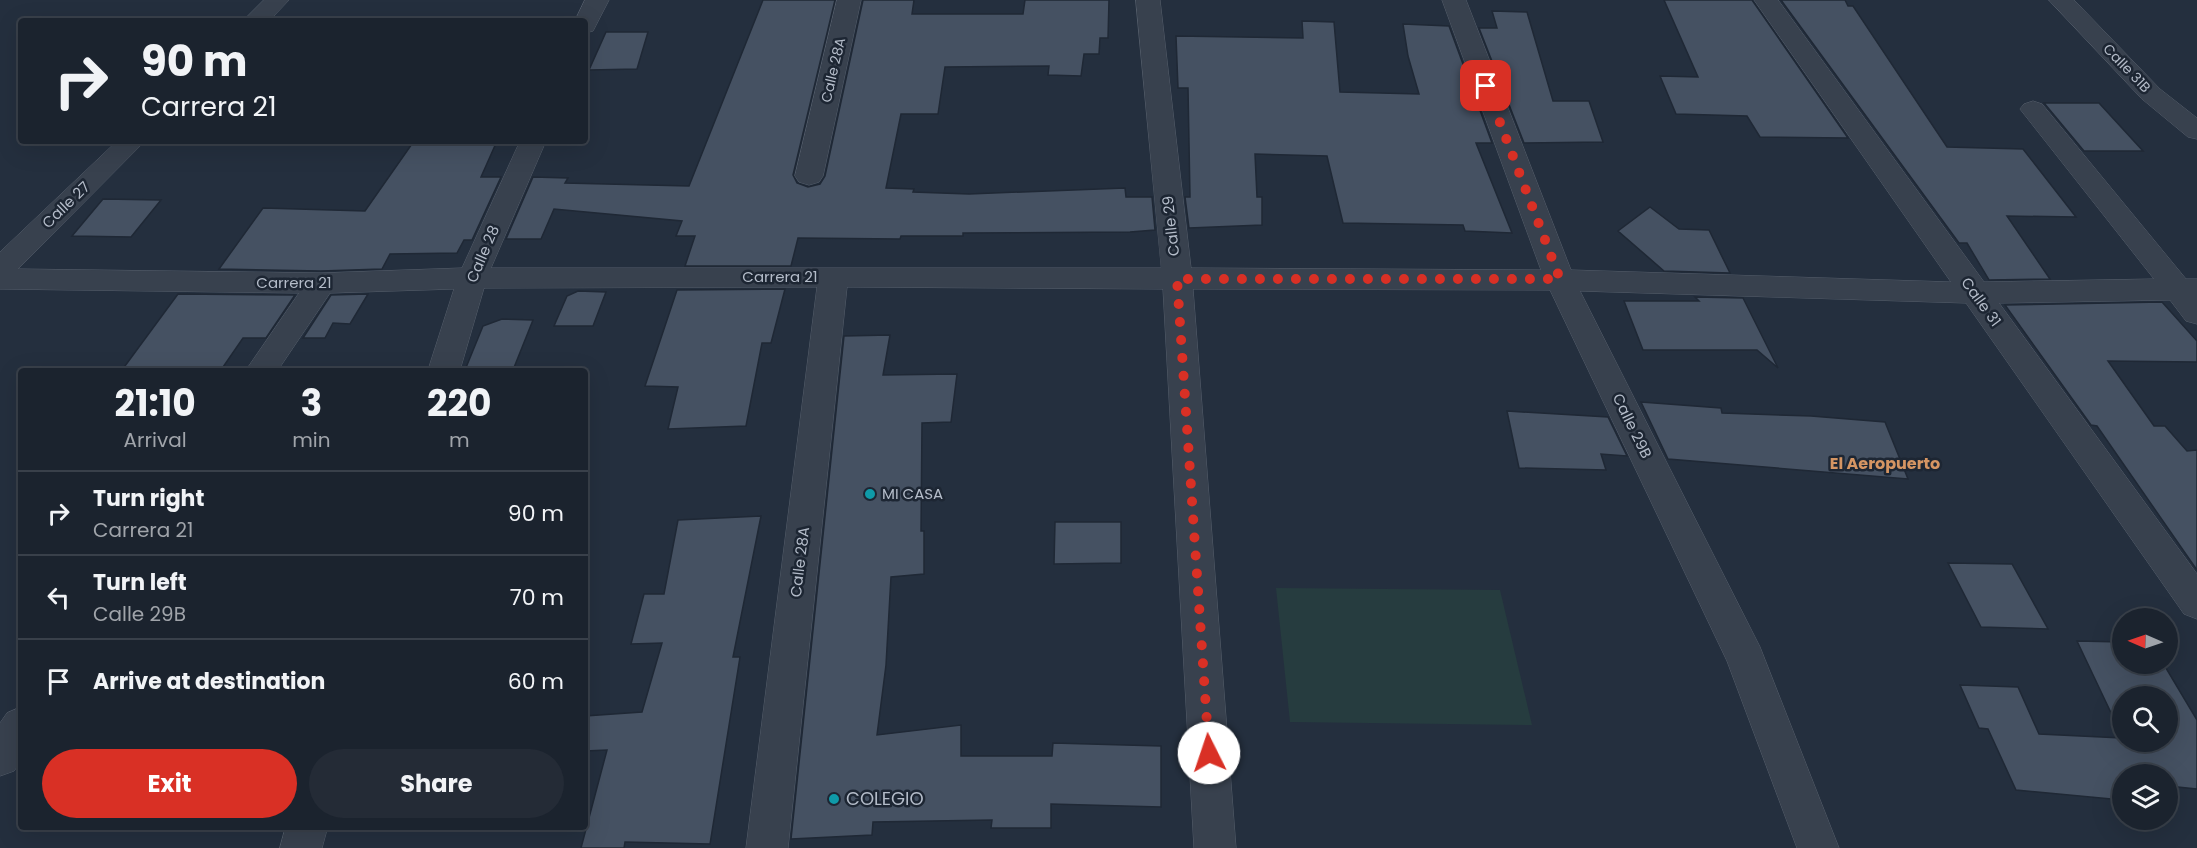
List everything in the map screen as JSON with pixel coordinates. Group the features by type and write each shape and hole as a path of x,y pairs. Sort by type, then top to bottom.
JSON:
{"street":[{"path":"258,18 277,0"},
{"path":"588,20 597,0"},
{"name":"Calle 28A","path":"809,176 849,0"},
{"name":"Calle 29","path":"1148,0 1177,279 1215,848"},
{"name":"Calle 29B","path":"1454,0 1560,279 1746,658 1818,848"},
{"name":"Calle 31","path":"1766,0 2197,603"},
{"name":"Calle 31B","path":"2061,0 2151,94 2197,131"},
{"path":"2033,109 2187,289 2197,313"},
{"name":"Calle 27","path":"0,269 129,144"},
{"name":"Calle 28","path":"445,368 472,278 532,144"},
{"name":"Calle 28A","path":"767,848 833,277"},
{"name":"Carrera 21","path":"0,279 321,283 472,278 1560,279 1974,293 2187,289"},
{"path":"263,368 321,283"},
{"path":"0,757 18,730"},
{"path":"301,848 306,830"}],"green space":[{"path":"1276,588 1500,590 1532,725 1290,722"}],"building":[{"path":"763,0 835,0 793,175 797,183 808,187 820,184 825,176 863,0 914,0 912,14 1023,14 1025,0 1109,0 1108,38 1100,38 1099,54 1084,54 1081,76 1048,75 1049,66 945,67 938,114 901,114 886,188 914,189 913,192 969,194 1125,188 1126,197 1152,197 1155,230 963,233 963,236 901,236 900,239 798,238 791,266 685,266 695,236 676,236 682,221 554,209 541,239 506,239 533,177 568,178 565,183 689,186"},
{"path":"1664,0 1752,0 1848,138 1760,137 1747,116 1676,114 1660,76 1698,77"},
{"path":"1781,0 1845,0 1848,6 1853,6 1947,147 2023,149 2076,217 2007,216 2050,279 1989,280 1967,243 1959,243"},
{"path":"1492,11 1527,12 1553,101 1589,101 1603,142 1524,143 1479,28 1497,28"},
{"path":"1302,21 1334,22 1340,92 1419,94 1408,56 1403,24 1449,26 1492,143 1476,143 1512,233 1465,231 1463,225 1343,223 1327,156 1255,154 1257,197 1262,197 1262,225 1189,228 1185,197 1190,197 1188,88 1178,88 1176,36 1303,38"},
{"path":"606,32 648,32 637,69 589,70"},
{"path":"2044,103 2099,103 2143,151 2084,151"},
{"path":"412,144 496,144 481,177 501,177 472,240 464,240 457,253 390,254 382,269 321,271 219,269 263,208 365,211"},
{"path":"103,199 161,200 131,237 72,236"},
{"path":"1650,207 1679,229 1709,230 1730,273 1664,271 1618,231"},
{"path":"785,289 771,343 762,343 746,426 668,429 678,387 645,386 677,290"},
{"path":"578,291 606,292 593,326 554,326 567,296"},
{"path":"178,294 295,295 266,338 243,338 222,368 123,368"},
{"path":"368,294 350,324 333,323 325,338 303,338 331,295"},
{"path":"1695,297 1743,298 1778,368 1757,350 1643,350 1624,301 1699,301"},
{"path":"2162,302 2197,341 2197,362 2108,361 2154,426 2165,426 2187,451 2197,450 2197,570 2097,426 2091,425 2005,305"},
{"path":"502,319 533,320 514,368 466,368 483,326"},
{"path":"890,335 883,375 957,374 951,422 922,423 921,531 924,531 924,574 891,577 886,665 877,735 961,725 961,756 1052,756 1053,743 1161,746 1161,807 1051,804 1051,828 991,828 992,820 873,822 872,835 791,839 844,336"},
{"path":"1641,402 1721,408 1722,413 1811,416 1885,422 1908,479 1668,459"},
{"path":"1507,411 1608,417 1627,456 1601,454 1606,470 1519,468"},
{"path":"761,516 733,657 740,657 710,844 625,842 624,848 581,848 586,830 588,830 588,822 607,750 588,751 588,716 642,712 662,643 631,644 644,594 664,594 678,520"},
{"path":"1055,522 1121,522 1121,563 1054,564"},
{"path":"1948,563 2012,564 2048,629 1981,627"},
{"path":"2077,641 2112,642 2112,674 2170,674 2177,686 2112,686 2112,715"},
{"path":"1960,685 2018,687 2039,734 2112,738 2112,752 2178,752 2178,688 2197,720 2197,789 2178,787 2178,764 2112,764 2112,799 2016,790 1988,729 1979,728"}],"place":[{"name":"MI CASA","path":"870,494"},
{"name":"COLEGIO","path":"834,799"}],"district":[{"name":"El Aeropuerto","path":"1885,463"}],"route":[{"path":"1209,753 1177,279 1560,279 1486,86"}]}
